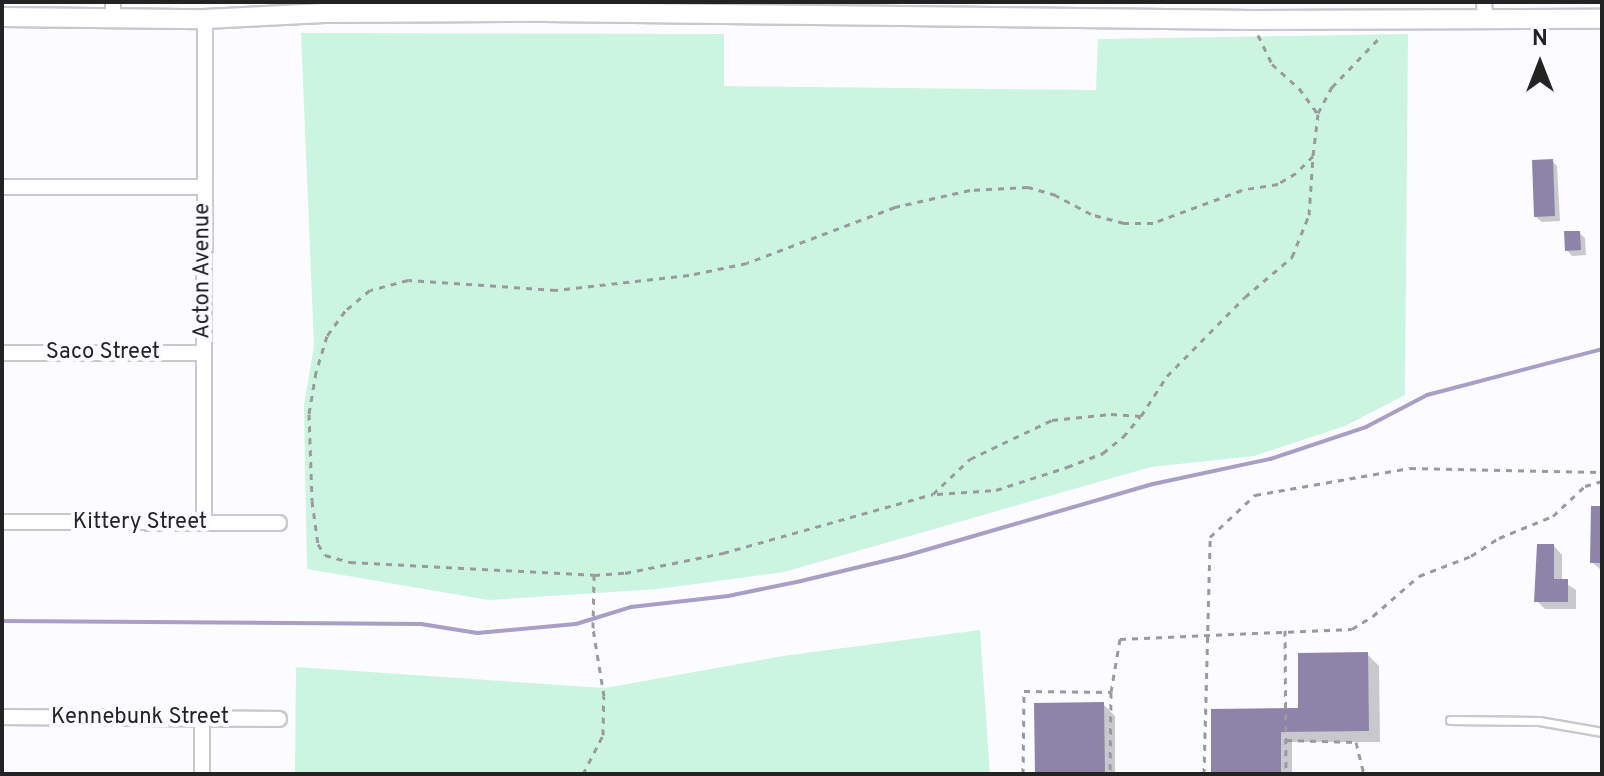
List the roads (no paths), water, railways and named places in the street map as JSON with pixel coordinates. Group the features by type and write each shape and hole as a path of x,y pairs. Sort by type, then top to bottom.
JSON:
{"street":[{"path":"2,17 113,10 205,19 276,8 545,7 1053,10 1253,20 1398,19 1484,10 1602,19"},
{"name":"Acton Avenue","path":"204,523 205,19"},
{"path":"2,187 203,187"},
{"name":"Saco Street","path":"2,353 204,353"},
{"name":"Kittery Street","path":"2,522 279,523"},
{"name":"Kennebunk Street","path":"2,717 279,719"},
{"path":"202,718 202,774"}],"lane":[{"path":"1450,720 1539,721 1602,732"}],"waterway":[{"path":"2,621 421,624 477,633 576,624 631,607 728,596 801,581 905,556 1153,484 1270,459 1366,427 1427,395 1602,349"}]}
